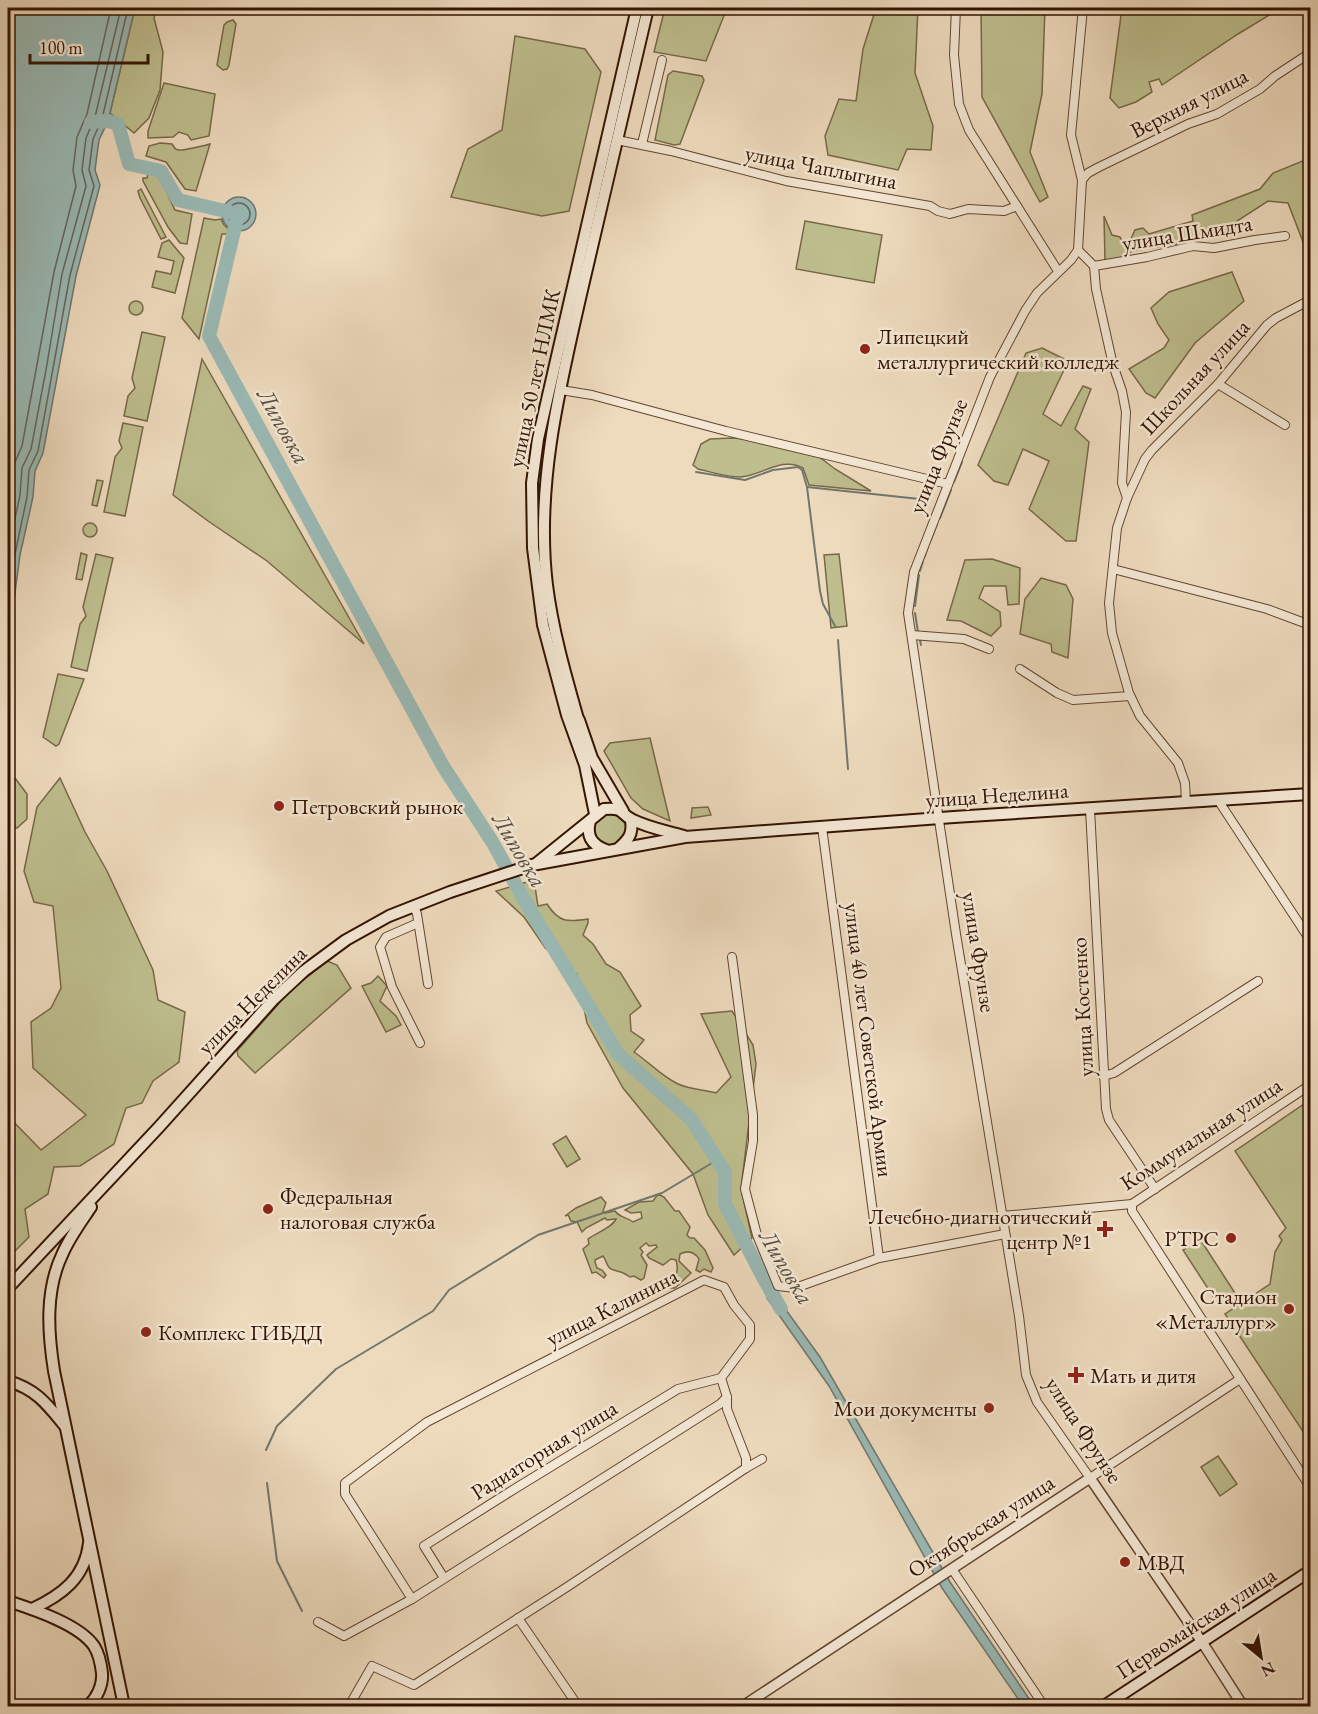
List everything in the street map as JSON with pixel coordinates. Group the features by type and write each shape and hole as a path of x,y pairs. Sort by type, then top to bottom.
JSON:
{"main road":[{"name":"улица 50 лет НЛМК","path":"593,818 585,765 567,715 543,625 533,548 532,483 538,439 637,8"},
{"name":"улица 50 лет НЛМК","path":"627,815 600,775 586,745 560,656 547,585 545,549 547,477 561,390 648,8"},
{"path":"609,125 609,135 612,139 617,140"},
{"name":"улица Неделина","path":"618,848 685,837 822,826 1311,794"},
{"path":"533,865 604,808 614,808 685,837"},
{"path":"533,865 618,848 630,838 632,832 627,815"},
{"path":"593,818 588,835 598,847 607,850"},
{"name":"улица Неделина","path":"102,1188 274,999 304,971 346,940 389,916 488,879 533,865"},
{"path":"8,1288 102,1188"},
{"path":"102,1188 62,1254 52,1284 50,1329 52,1359 124,1707"},
{"path":"8,1381 21,1384 42,1397 67,1428"},
{"path":"32,1609 57,1596 76,1579 87,1555 90,1539"},
{"name":"Первомайская улица","path":"1104,1707 1311,1571"},
{"path":"8,1601 32,1609 75,1630 86,1637 93,1646 101,1666 102,1678 99,1691 88,1707"}],"street":[{"path":"956,8 954,55 959,104 969,130 1058,271"},
{"path":"1083,8 1071,135 1082,180 1078,250 1094,266 1098,299 1113,365 1122,391 1126,412 1122,483 1127,498"},
{"name":"Верхняя улица","path":"1082,180 1099,166 1188,124 1217,114 1311,53"},
{"path":"642,144 662,60"},
{"name":"улица Чаплыгина","path":"617,140 642,144 786,181 930,206 950,214 968,209 1004,211 1017,206"},
{"name":"улица Шмидта","path":"1094,266 1193,246 1214,248 1285,236"},
{"name":"улица Фрунзе","path":"1078,250 1071,260 1037,293 1014,329 990,377 914,572 908,613 1026,1375 1036,1402 1202,1642 1243,1707"},
{"name":"Школьная улица","path":"1186,802 1185,783 1178,764 1140,716 1130,696 1112,633 1109,603 1117,528 1127,498 1145,459 1152,450 1218,384 1267,325 1311,300"},
{"path":"1218,384 1285,425"},
{"path":"561,390 592,395 726,431 948,484"},
{"path":"1113,569 1267,609 1311,625"},
{"path":"912,635 964,639 989,649"},
{"path":"1020,669 1073,700 1130,696"},
{"path":"1218,800 1311,940"},
{"name":"улица Костенко","path":"1090,809 1106,1109 1109,1120 1155,1189"},
{"name":"улица 40 лет Советской Армии","path":"822,826 879,1258"},
{"path":"414,906 428,984"},
{"path":"418,923 386,937 380,947 392,987 420,1043"},
{"path":"732,957 753,1115 753,1141 745,1189 757,1235 778,1286 795,1288 879,1258 1005,1234"},
{"path":"1103,1076 1114,1073 1258,981"},
{"name":"Коммунальная улица","path":"1002,1216 1132,1204 1311,1085"},
{"path":"1132,1204 1132,1211 1311,1487"},
{"name":"улица Калинина","path":"412,1599 345,1494 345,1483 428,1422 704,1280 724,1287 734,1305 750,1325 750,1339 721,1378"},
{"path":"721,1378 727,1397 727,1409 746,1458 746,1468"},
{"name":"Радиаторная улица","path":"444,1578 424,1546 678,1389 721,1378"},
{"name":"Октябрьская улица","path":"743,1707 1240,1379"},
{"path":"318,1622 344,1636 412,1599 720,1404 727,1397"},
{"path":"349,1707 372,1666 414,1685 762,1459"},
{"path":"950,1570 1044,1707"},
{"path":"518,1618 578,1707"}],"green space":[{"path":"135,8 157,8 154,18 163,52 160,90 149,118 134,133 110,113"},
{"path":"665,8 727,8 706,61 654,52"},
{"path":"876,8 918,8 915,73 933,126 931,150 907,149 898,170 828,155 825,136 839,99 856,101 863,49"},
{"path":"981,8 1045,8 1042,94 1030,152 1048,197 1040,202 982,97"},
{"path":"1122,8 1281,8 1162,85 1159,79 1149,82 1152,92 1136,102 1119,108 1110,98"},
{"path":"233,20 236,24 229,65 223,70 217,65 224,25"},
{"path":"515,36 585,49 601,72 569,211 542,216 451,197 468,149 502,130"},
{"path":"673,71 702,76 704,80 680,144 674,145 655,140 668,75"},
{"path":"164,83 215,94 209,136 191,140 188,135 179,132 173,137 148,138 148,131"},
{"path":"160,143 172,144 176,149 181,150 210,144 196,191 185,189 166,162 146,156 149,146"},
{"path":"1310,158 1310,260 1288,203 1268,201 1237,221 1229,231 1213,227 1202,240 1132,251 1125,257 1105,261 1104,216 1112,235 1120,237 1123,243 1129,243 1135,230 1143,228 1149,234 1193,221 1192,215 1260,189 1273,173"},
{"path":"148,173 159,176 175,210 192,214 187,244 180,243 168,227 143,181 143,178 147,178"},
{"path":"141,189 166,237 161,239 140,198 138,191"},
{"path":"204,218 221,219 231,231 230,234 222,234 199,339 182,318"},
{"path":"805,221 882,235 874,283 796,269"},
{"path":"169,240 184,258 175,293 152,287 156,271 171,274 174,261 158,257 162,243"},
{"path":"1232,272 1244,301 1195,343 1155,398 1146,393 1129,369 1164,348 1169,340 1151,308 1169,292"},
{"path":"136,301 141,303 143,308 141,313 136,315 131,313 129,308 131,303"},
{"path":"142,332 165,337 147,421 124,416 128,396 135,388 132,378"},
{"path":"1042,348 1066,360 1063,372 1043,414 1061,426 1083,386 1091,389 1075,429 1089,442 1076,541 1066,541 1029,509 1049,461 1023,449 1008,485 994,481 978,465 1026,353"},
{"path":"202,359 364,644 267,561 173,495"},
{"path":"123,423 143,427 125,516 104,512 115,457 122,448 119,441"},
{"path":"732,438 818,456 871,491 809,485 803,468 795,465 779,465 740,477 698,469 693,465 701,444 710,439"},
{"path":"97,480 103,481 97,506 92,505"},
{"path":"90,523 95,525 97,530 95,535 90,537 85,535 83,530 85,525"},
{"path":"81,553 87,555 82,580 76,579"},
{"path":"96,554 113,558 87,671 71,667 80,624 86,616 83,607"},
{"path":"839,554 847,626 831,628 824,555"},
{"path":"992,559 1020,568 1019,604 1008,605 1006,586 984,586 979,598 1000,612 1001,626 991,636 961,621 947,620 965,560"},
{"path":"1041,578 1066,585 1073,599 1068,658 1052,652 1051,644 1020,634 1025,599"},
{"path":"58,674 84,679 59,744 56,746 43,737"},
{"path":"650,738 670,821 643,809 631,798 604,751 610,743"},
{"path":"15,778 27,794 27,819 17,828 8,824 8,790"},
{"path":"60,778 153,970 158,1000 185,1012 179,1062 153,1081 142,1103 126,1108 114,1144 80,1166 54,1167 48,1194 25,1209 29,1237 8,1258 8,1116 41,1150 86,1115 33,1068 31,1022 51,1008 61,988 53,906 34,902 24,871 37,807"},
{"path":"708,807 711,815 691,818 692,808"},
{"path":"605,812 620,818 626,828 623,838 609,847 595,840 592,824"},
{"path":"534,880 538,906 547,904 556,915 564,920 588,919 583,935 593,944 606,964 620,972 641,1006 630,1015 631,1031 644,1040 634,1052 661,1073 682,1086 716,1093 731,1077 701,1014 732,1011 753,1045 756,1064 741,1189 752,1238 734,1255 708,1215 693,1174 623,1088 587,1023 577,974 571,969 558,947 546,949 524,917 496,891"},
{"path":"327,961 337,965 351,988 255,1073 238,1056 237,1051 289,992"},
{"path":"378,976 387,986 380,1001 396,1016 401,1025 386,1032 362,986 371,983"},
{"path":"1310,1100 1310,1442 1225,1314 1270,1284 1275,1252 1282,1240 1279,1236 1286,1228 1235,1151"},
{"path":"566,1136 580,1159 567,1167 553,1144"},
{"path":"658,1194 664,1197 675,1211 679,1211 690,1227 687,1235 694,1238 705,1250 713,1268 711,1272 704,1269 700,1272 696,1270 699,1259 695,1254 688,1252 680,1254 679,1261 691,1273 675,1288 665,1288 641,1302 639,1298 646,1294 647,1290 650,1288 656,1291 657,1286 664,1280 667,1283 675,1276 676,1260 671,1259 663,1265 649,1258 647,1255 657,1247 646,1243 640,1248 647,1265 644,1278 641,1280 634,1276 630,1277 611,1269 603,1256 595,1262 597,1268 606,1275 604,1278 596,1272 592,1273 583,1249 589,1244 588,1239 608,1227 616,1219 607,1220 605,1218 582,1232 577,1222 571,1221 568,1215 565,1216 576,1208 601,1197 606,1203 603,1211 605,1213 615,1211 633,1222 642,1218 641,1212 631,1213 625,1210 639,1202 653,1201"},
{"path":"1200,1239 1235,1293 1218,1304 1183,1250"},
{"path":"1218,1456 1237,1484 1220,1496 1201,1467"}],"water":[{"path":"8,8 135,8 108,121 99,140 95,170 100,185 76,276 43,453 35,471 33,497 20,555 13,608 8,611"},
{"path":"239,197 251,202 256,214 251,226 239,231 227,226 222,214 227,202"},
{"path":"773,1292 820,1357 950,1582 1034,1706 1023,1706 942,1588 829,1386 767,1298"}],"waterway":[{"name":"Липовка","path":"91,122 108,121 118,124 129,164 161,171 178,200 238,214 209,336 443,766 493,843 526,903 618,1054 691,1119 725,1172 725,1204 781,1309"},
{"path":"954,482 962,462"},
{"path":"696,472 745,480 773,470 798,467 802,470 807,487 820,591 823,604 835,626"},
{"path":"807,487 929,500"},
{"path":"940,518 951,490"},
{"path":"930,542 937,524"},
{"path":"924,558 928,547"},
{"path":"920,571 923,561"},
{"path":"915,606 919,575"},
{"path":"915,613 918,632"},
{"path":"838,640 848,769"},
{"path":"920,640 921,645"},
{"path":"266,1450 277,1426 336,1369 433,1311 449,1290 538,1235 662,1193 717,1160"},
{"path":"267,1483 277,1561 302,1611"}],"place":[{"name":"Липецкий металлургический колледж","path":"865,349"},
{"name":"Петровский рынок","path":"279,806"},
{"name":"Федеральная налоговая служба","path":"268,1209"},
{"name":"Лечебно-диагнотический центр №1","path":"1105,1229"},
{"name":"РТРС","path":"1231,1238"},
{"name":"Стадион «Металлург»","path":"1289,1309"},
{"name":"Комплекс ГИБДД","path":"146,1332"},
{"name":"Мать и дитя","path":"1076,1375"},
{"name":"Мои документы","path":"989,1408"},
{"name":"МВД","path":"1125,1562"}]}
